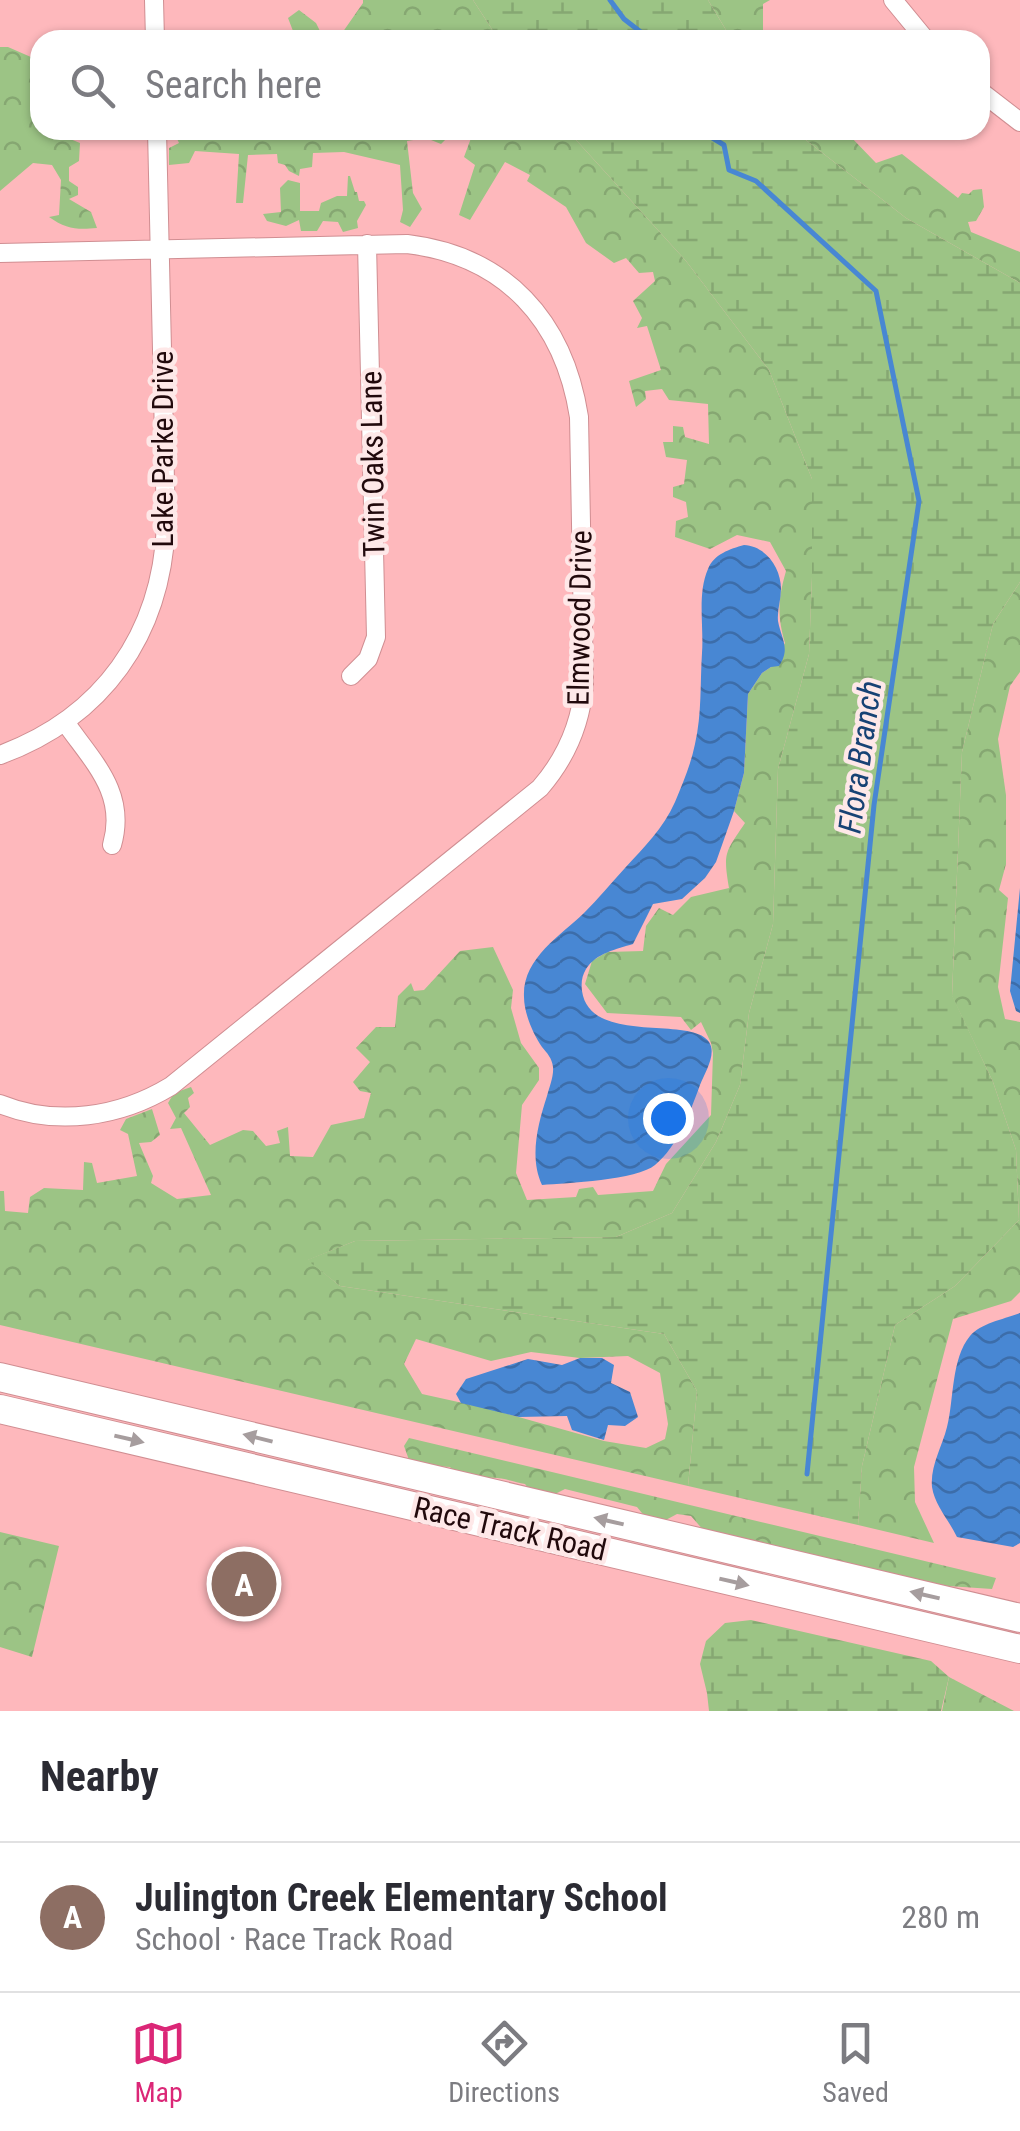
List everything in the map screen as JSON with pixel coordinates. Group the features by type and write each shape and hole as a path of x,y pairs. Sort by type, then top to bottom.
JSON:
{"main road":[{"name":"Race Track Road","path":"0,1377 1020,1618"},
{"path":"56,1422 73,1409 96,1400"},
{"name":"Race Track Road","path":"0,1408 1020,1649"},
{"path":"298,1479 306,1449"},
{"path":"394,1502 402,1472"}],"street":[{"path":"154,0 155,30"},
{"path":"894,0 918,30"},
{"path":"990,99 1020,122"},
{"name":"Lake Parke Drive","path":"0,755 65,722 89,703 122,666 146,622 161,575 166,526 157,140"},
{"name":"Twin Oaks Lane","path":"351,676 368,659 376,637 367,244"},
{"name":"Elmwood Drive","path":"0,253 406,244 459,256 506,282 532,307 557,343 575,392 579,417 584,684 577,727 558,766 529,798 171,1086 134,1104 82,1117 37,1115 0,1104"},
{"path":"65,722 110,786 117,821 112,845"}],"green space":[{"path":"473,0 492,30 344,30 363,3"},
{"path":"473,0 708,0 726,30 492,30"},
{"path":"708,0 770,0 763,4 763,30 726,30"},
{"path":"299,10 320,30 293,30 288,18"},
{"path":"0,47 8,47 30,57 30,140 80,143 79,161 69,167 69,181 78,187 78,195 69,199 91,212 97,228 72,228 49,217 59,215 61,180 52,165 33,163 0,191"},
{"path":"178,140 413,140 407,141 413,193 422,209 410,227 400,222 400,165 344,152 313,153 312,167 300,169 299,176 278,163 277,154 248,155 243,203 236,203 239,154 195,151 189,163 169,165 169,148 179,143"},
{"path":"470,140 576,140 686,261 769,370 812,479 809,654 778,769 773,924 749,1013 740,1085 716,1142 672,1213 616,1237 355,1241 308,1260 340,1286 664,1334 697,1391 688,1486 0,1325 0,1191 4,1191 5,1211 28,1213 30,1197 44,1188 83,1190 84,1162 92,1163 97,1183 137,1176 128,1134 120,1130 126,1119 152,1109 160,1135 151,1142 139,1143 153,1176 151,1183 177,1199 211,1195 181,1128 170,1129 176,1118 168,1103 174,1093 191,1087 194,1093 188,1098 190,1107 184,1113 210,1145 243,1130 253,1131 266,1146 280,1143 277,1131 288,1127 290,1156 313,1157 331,1125 364,1118 371,1093 360,1091 353,1082 370,1062 356,1048 376,1027 395,1027 398,996 411,983 414,991 424,990 460,951 493,947 513,990 511,1008 521,1043 539,1068 539,1080 522,1105 516,1173 527,1200 576,1197 579,1189 593,1187 598,1195 653,1191 666,1164 711,1115 713,1053 701,1022 691,1030 681,1017 607,1013 585,984 592,961 607,952 643,951 646,926 659,908 673,915 691,897 729,888 727,853 745,823 734,811 744,773 748,694 785,643 780,607 786,571 770,542 737,535 710,549 675,537 676,521 688,517 686,502 673,497 673,487 684,484 687,460 666,457 663,442 673,442 673,426 683,427 685,437 709,444 708,404 669,400 662,389 645,391 646,399 636,407 629,381 661,370 647,326 637,328 642,318 633,301 655,281 653,272 639,273 626,258 614,263 586,243 566,207 527,181 530,175 505,162 470,220 459,215 475,165 464,157","holes":["416,1339 491,1361 531,1352 580,1358 628,1356 660,1373 668,1424 665,1439 646,1448 604,1441 422,1394 404,1364"]},
{"path":"576,140 806,140 906,218 1020,283 1020,582 993,624 962,752 952,995 993,1082 1016,1150 1019,1220 955,1286 895,1325 862,1466 858,1525 688,1486 697,1391 664,1334 340,1286 307,1260 355,1241 616,1237 672,1213 716,1142 740,1085 749,1013 773,924 778,769 809,654 812,479 769,370 686,261"},
{"path":"806,140 854,140 876,163 902,154 958,198 962,193 982,189 984,207 976,221 968,222 971,232 1020,252 1020,283 906,218"},
{"path":"348,176 359,201 366,205 357,221 358,228 343,232 338,222 323,221 317,231 301,231 299,220 286,226 267,221 263,214 281,212 280,188 288,180 300,183 300,211 319,211 321,203 347,196"},
{"path":"1020,582 1020,672 1010,686 998,739 1006,795 1006,864 999,890 1008,898 998,987 1005,1019 1020,1022 1020,1292 1011,1301 953,1319 914,1467 915,1502 934,1543 858,1525 862,1466 895,1325 955,1286 1019,1220 1016,1150 993,1082 952,996 962,752 993,624"},
{"path":"409,1438 996,1578 992,1589 919,1584 705,1532 691,1516 677,1514 662,1522 646,1518 637,1507 565,1489 551,1496 533,1494 525,1484 503,1479 468,1479 450,1467 420,1465 409,1460 404,1446"},
{"path":"0,1532 59,1546 32,1657 0,1647"},
{"path":"751,1620 931,1661 949,1677 941,1711 709,1711 700,1664 706,1641 725,1623"},
{"path":"949,1677 1014,1711 942,1711"}],"water":[{"path":"744,545 759,549 778,573 778,621 784,654 779,666 762,673 748,694 744,773 716,862 682,899 653,904 633,944 595,959 582,982 589,1008 603,1018 699,1034 711,1047 709,1063 682,1128 655,1165 618,1177 542,1185 536,1163 536,1140 553,1067 527,1016 525,983 544,949 584,913 653,837 670,812 689,766 697,733 705,579 718,556"},
{"path":"1020,888 1020,1013 1010,991"},
{"path":"1020,1313 1020,1543 1013,1547 957,1537 936,1500 932,1479 964,1345 980,1328"},
{"path":"580,1358 602,1358 614,1365 611,1383 630,1392 638,1417 625,1426 608,1425 604,1440 572,1430 567,1416 519,1417 461,1403 456,1394 466,1379 528,1359 562,1365"}],"waterway":[{"name":"Flora Branch","path":"610,0 638,30"},
{"name":"Flora Branch","path":"716,140 724,145 729,170 756,181 876,291 919,501 874,805 807,1474"}],"place":[{"name":"Julington Creek Elementary School","path":"244,1584"}]}
